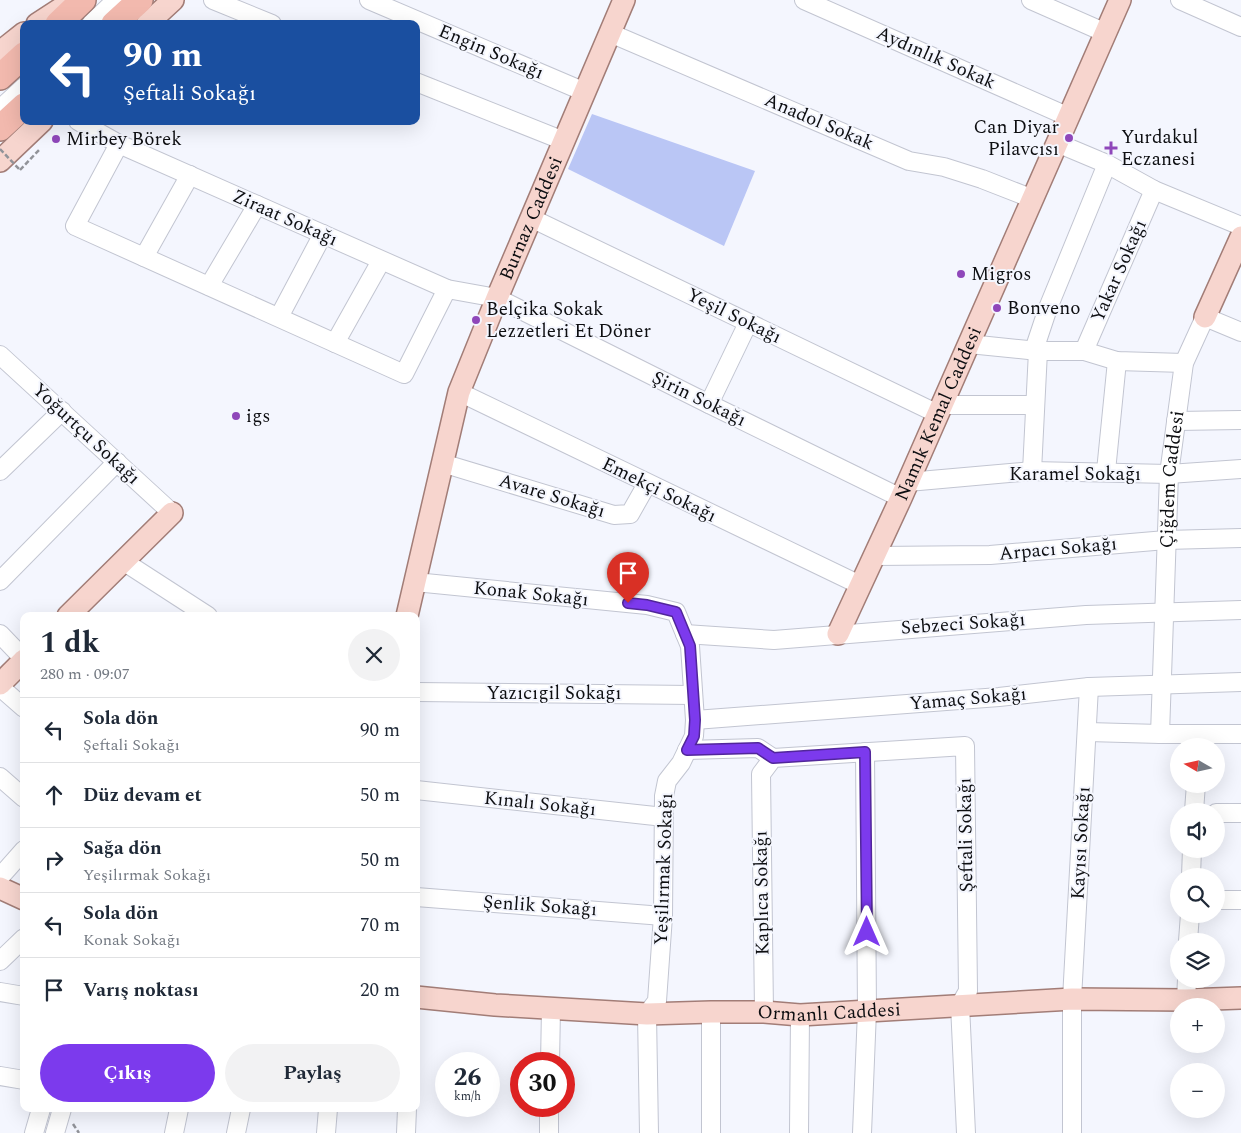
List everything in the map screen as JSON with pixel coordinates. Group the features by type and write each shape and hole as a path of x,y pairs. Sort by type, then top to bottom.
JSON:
{"highway":[{"path":"62,20 83,0"},
{"path":"118,20 140,0"},
{"path":"0,77 20,59"},
{"path":"0,128 20,110"}],"main road":[{"path":"42,20 74,0"},
{"path":"151,20 173,0"},
{"name":"Burnaz Caddesi","path":"408,612 458,392 624,0"},
{"name":"Namık Kemal Caddesi","path":"838,634 905,490 1120,0"},
{"path":"0,52 20,36"},
{"path":"0,161 38,125"},
{"name":"Çiğdem Caddesi","path":"1205,317 1241,237"},
{"path":"74,612 172,513"},
{"path":"0,685 20,664"},
{"path":"0,888 20,897"},
{"name":"Ormanlı Caddesi","path":"420,996 495,1005 648,1014 764,1012 800,1015 960,1004 1072,999 1170,1000"},
{"name":"Ormanlı Caddesi","path":"1225,999 1241,998"}],"street":[{"path":"95,20 116,0"},
{"path":"213,0 262,20"},
{"name":"Engin Sokağı","path":"369,0 416,20"},
{"name":"Aydınlık Sokak","path":"804,0 1069,117"},
{"path":"1031,0 1106,33"},
{"path":"1180,0 1241,27"},
{"name":"Engin Sokağı","path":"420,22 585,92"},
{"name":"Anadol Sokak","path":"610,33 909,161 944,167 982,179 1033,199"},
{"path":"420,84 564,141"},
{"path":"0,109 20,91"},
{"name":"Ziraat Sokağı","path":"85,125 119,144 447,289 497,298"},
{"path":"1057,143 1107,164 1154,190 1241,226"},
{"path":"119,144 75,226 404,374 447,289"},
{"path":"1032,471 1036,351 1048,308 1107,164"},
{"path":"144,257 190,175"},
{"name":"Yakar Sokağı","path":"1084,351 1154,190"},
{"path":"209,286 257,205"},
{"name":"Yeşil Sokağı","path":"531,218 748,322 940,410"},
{"path":"279,317 323,234"},
{"path":"335,343 381,261"},
{"name":"Şirin Sokağı","path":"497,298 709,404 905,490"},
{"path":"1205,317 1241,332"},
{"name":"Çiğdem Caddesi","path":"1160,734 1169,474 1184,363 1205,317"},
{"path":"709,404 748,322"},
{"path":"969,344 1036,351 1084,351 1117,361 1184,363"},
{"name":"Yoğurtçu Sokağı","path":"2,361 62,411 172,513"},
{"path":"1106,471 1117,361"},
{"name":"Emekçi Sokağı","path":"458,392 860,586"},
{"path":"940,410 1035,405"},
{"path":"0,471 62,411"},
{"path":"1176,421 1241,420"},
{"path":"0,581 116,462"},
{"name":"Avare Sokağı","path":"442,463 614,515 630,514 647,484"},
{"name":"Karamel Sokağı","path":"905,490 1032,471 1106,471 1169,474 1241,469"},
{"name":"Arpacı Sokağı","path":"874,556 990,555 1166,540 1241,538"},
{"path":"123,561 202,612"},
{"name":"Konak Sokağı","path":"415,582 647,605 676,612"},
{"name":"Sebzeci Sokağı","path":"685,634 774,640 1086,615 1241,610"},
{"name":"Yeşilırmak Sokağı","path":"649,1133 648,1014 657,1001 663,916 664,817 667,781 681,763 694,752 695,720 690,646 676,612"},
{"path":"0,634 20,656"},
{"name":"Yamaç Sokağı","path":"695,720 1089,688 1241,682"},
{"path":"0,685 20,704"},
{"name":"Kayısı Sokağı","path":"1072,1133 1072,999 1089,688"},
{"name":"Yazıcıgil Sokağı","path":"420,692 693,695"},
{"path":"1088,732 1160,734 1186,738"},
{"path":"1213,738 1241,734"},
{"name":"Şeftali Sokağı","path":"773,758 965,746 968,991 960,1004 966,1133"},
{"path":"694,752 758,748 773,758"},
{"path":"694,752 748,752"},
{"path":"862,1133 868,1011 865,752"},
{"name":"Kaplıca Sokağı","path":"764,1012 761,774 773,758"},
{"path":"0,777 20,794"},
{"name":"Kınalı Sokağı","path":"420,790 664,817"},
{"path":"1225,813 1241,813"},
{"path":"0,877 20,854"},
{"name":"Şenlik Sokağı","path":"420,897 663,916"},
{"path":"1225,900 1241,900"},
{"path":"0,961 20,942"},
{"path":"0,992 20,995"},
{"path":"550,1052 551,1008"},
{"path":"710,1133 711,1012"},
{"path":"799,1133 800,1015"},
{"path":"0,1076 20,1079"},
{"path":"34,1133 40,1112"},
{"path":"55,1133 61,1112"},
{"path":"174,1133 178,1112"},
{"path":"236,1133 240,1112"},
{"path":"326,1133 328,1112"},
{"path":"406,1133 407,1112"},
{"path":"549,1117 549,1133"}],"path":[{"path":"0,149 20,170 39,150"}],"shaded area":[{"path":"592,114 755,171 724,246 568,169"}],"place":[{"name":"Can Diyar Pilavcısı","path":"1069,138"},
{"name":"Mirbey Börek","path":"56,139"},
{"name":"Yurdakul Eczanesi","path":"1111,148"},
{"name":"Migros","path":"961,274"},
{"name":"Bonveno","path":"997,308"},
{"name":"Belçika Sokak Lezzetleri Et Döner","path":"476,320"},
{"name":"igs","path":"236,416"}],"route":[{"path":"628,603 647,605 676,612 690,646 695,720 694,736 687,750 758,748 773,758 865,752 867,932"}]}
